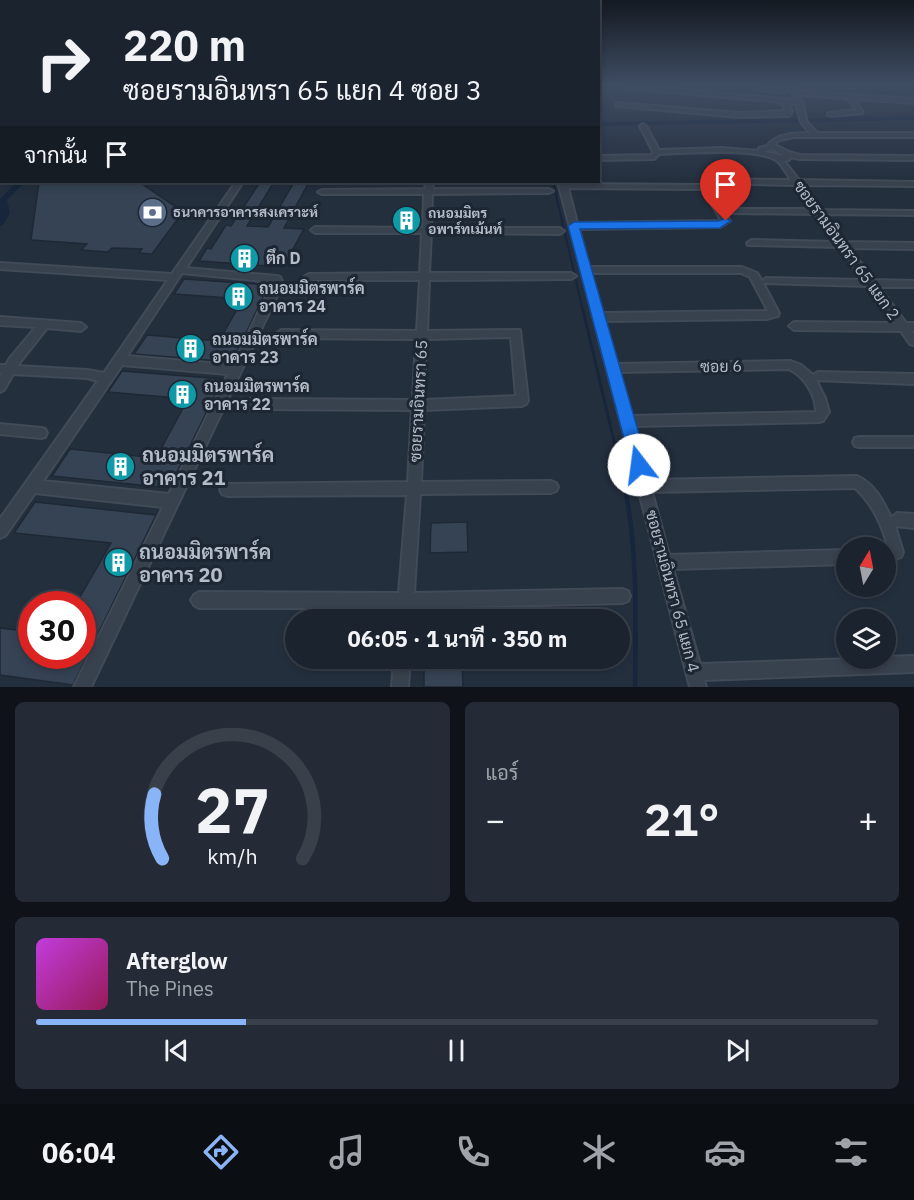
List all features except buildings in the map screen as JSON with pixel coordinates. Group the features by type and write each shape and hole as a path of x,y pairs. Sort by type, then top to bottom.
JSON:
{"street":[{"path":"803,117 814,134"},
{"path":"643,126 656,154"},
{"path":"770,147 775,140 793,135 914,135"},
{"path":"762,153 761,149 770,147 782,150 783,157"},
{"path":"600,158 656,154 762,153 767,156 783,157 914,158"},
{"path":"656,154 689,157"},
{"name":"ซอยรามอินทรา 65 แยก 2","path":"783,157 820,212 909,327 914,340"},
{"path":"903,158 914,169"},
{"path":"562,184 798,182 914,184"},
{"path":"0,531 238,183"},
{"name":"ซอยรามอินทรา 65 แยก 4","path":"562,184 696,679"},
{"path":"574,226 725,224 710,184"},
{"path":"322,192 429,187 549,191"},
{"name":"ซอยรามอินทรา 65","path":"406,609 429,187"},
{"path":"731,211 914,213"},
{"path":"315,230 560,231"},
{"path":"751,243 914,246"},
{"path":"0,266 278,280 82,687"},
{"path":"586,270 742,270 754,275 774,313 598,317"},
{"path":"309,277 571,276"},
{"path":"766,281 914,284"},
{"path":"0,321 81,327"},
{"path":"0,387 4,369 44,325"},
{"path":"794,326 909,327"},
{"path":"242,404 418,405 518,402 522,397 516,333 281,334"},
{"path":"118,360 236,370"},
{"name":"ซอย 6","path":"613,368 790,365 802,369 807,374 823,411 819,417 628,421"},
{"path":"4,369 87,374 106,378"},
{"path":"818,376 914,379"},
{"path":"0,429 41,433"},
{"path":"859,442 914,442"},
{"path":"645,486 857,482 870,492 892,537"},
{"path":"32,486 171,501"},
{"path":"227,490 551,487"},
{"path":"897,520 914,521"},
{"path":"665,562 836,557"},
{"path":"199,600 406,601 623,596"},
{"path":"696,679 914,664"},
{"path":"400,687 401,669"}],"waterway":[{"path":"600,124 914,118"},
{"path":"0,223 6,213 3,200 20,183"},
{"path":"553,183 583,311"},
{"path":"583,310 622,475"},
{"path":"622,474 633,553 636,607 635,687"}],"place":[{"name":"ธนาคารอาคารสงเคราะห์","path":"152,212"},
{"name":"ถนอมมิตร อพาร์ทเม้นท์","path":"407,221"},
{"name":"ตึก D","path":"245,258"},
{"name":"ถนอมมิตรพาร์ค อาคาร 24","path":"238,297"},
{"name":"ถนอมมิตรพาร์ค อาคาร 23","path":"191,348"},
{"name":"ถนอมมิตรพาร์ค อาคาร 22","path":"183,395"},
{"name":"ถนอมมิตรพาร์ค อาคาร 21","path":"121,467"},
{"name":"ถนอมมิตรพาร์ค อาคาร 20","path":"118,563"}],"route":[{"path":"639,465 574,226 725,224 726,221"}]}
